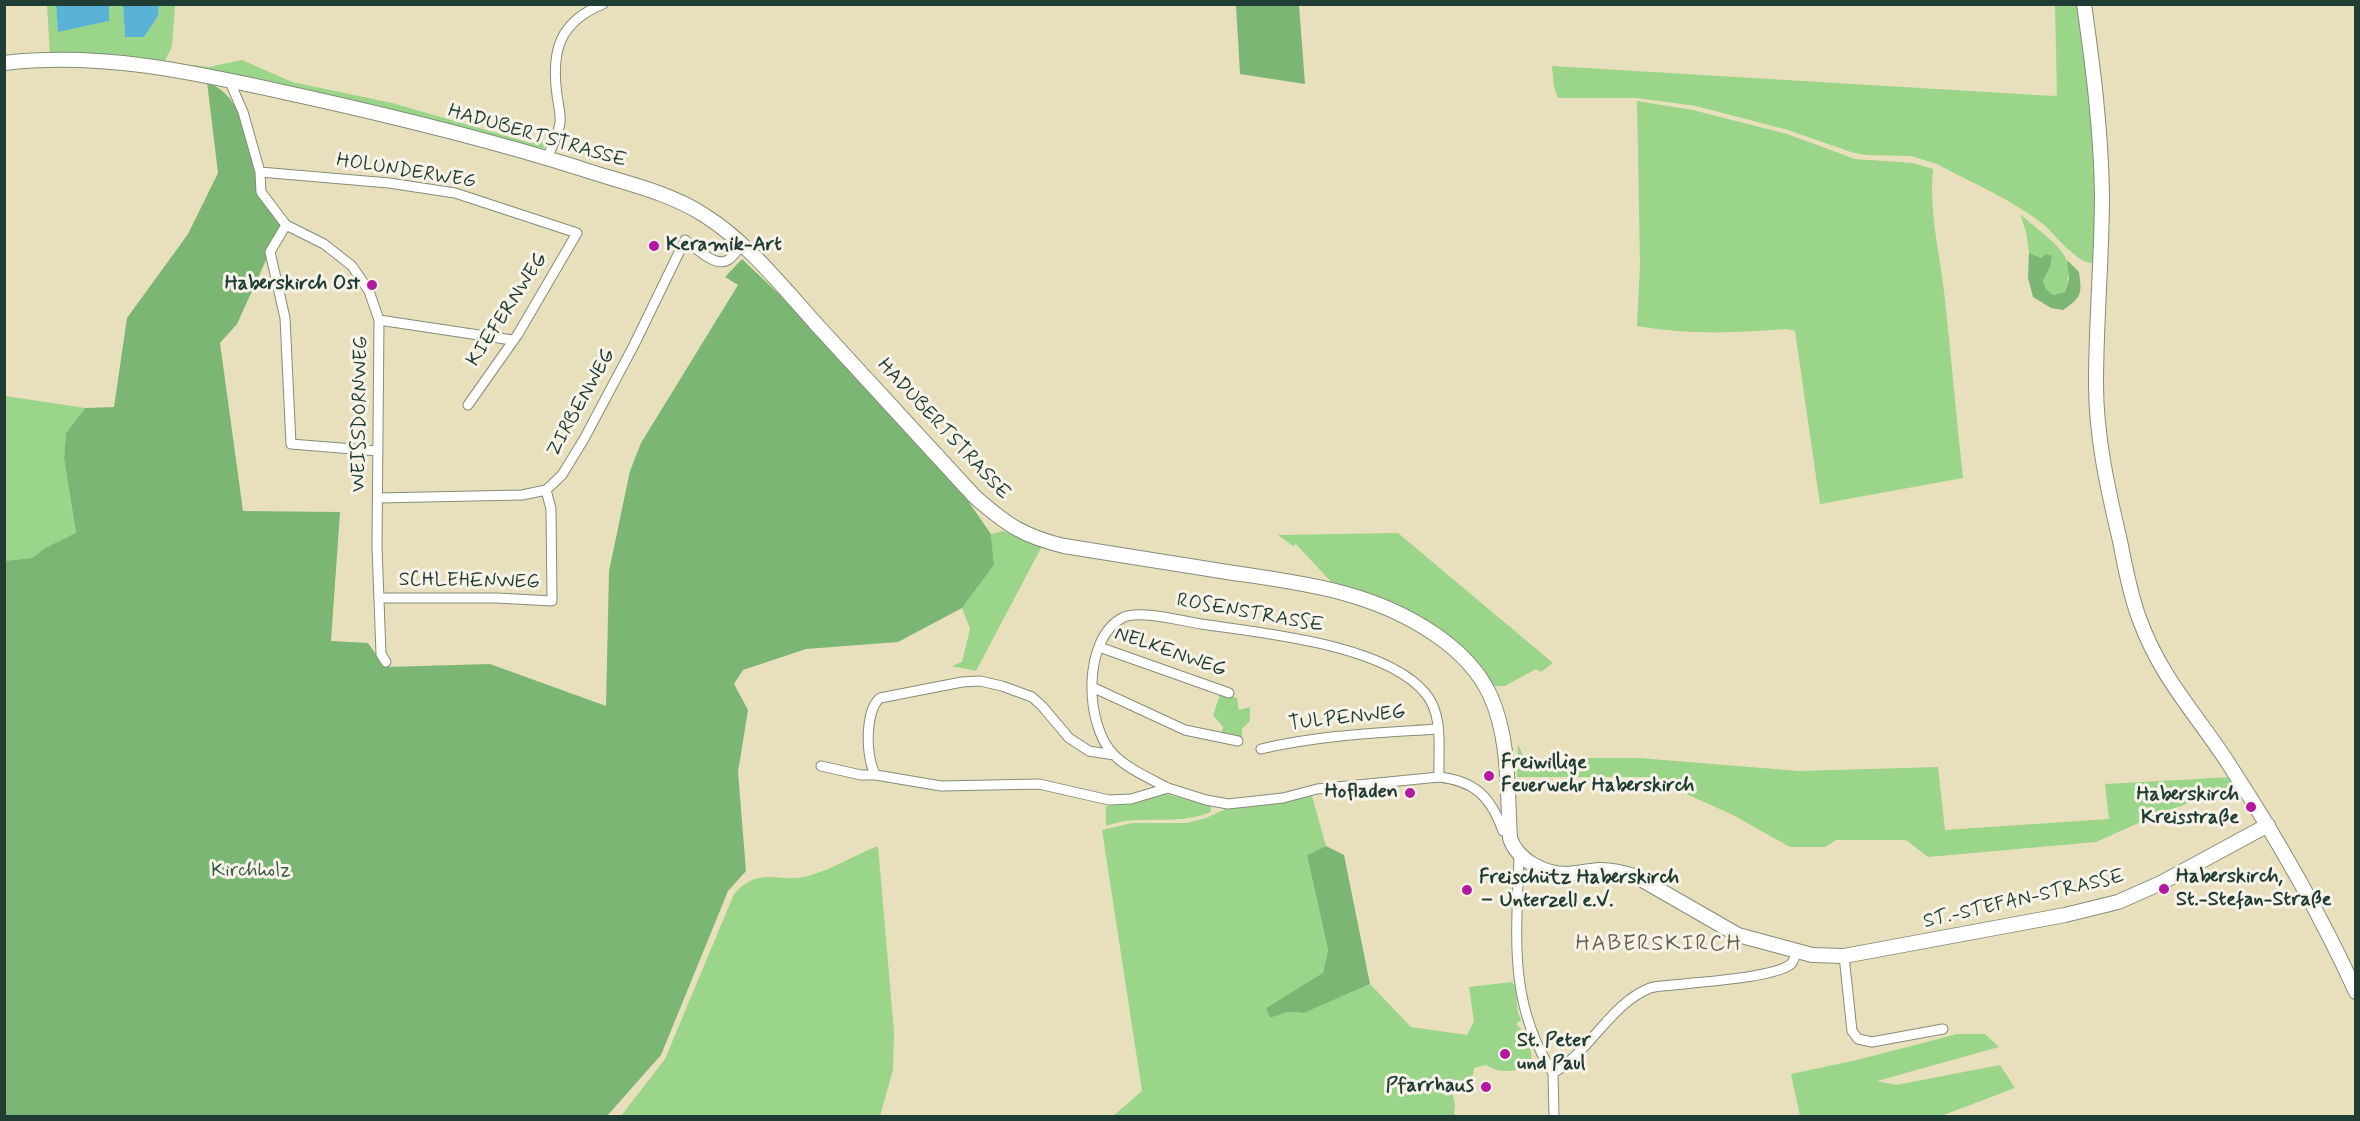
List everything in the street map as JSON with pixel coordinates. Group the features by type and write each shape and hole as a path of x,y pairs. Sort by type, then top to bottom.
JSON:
{"street":[{"path":"547,158 560,123 556,58 560,42 563,34 576,19 603,4"},
{"path":"2084,4 2096,97 2102,194 2096,385 2098,420 2114,515 2132,595 2146,638 2158,663 2181,700 2227,761 2300,877 2355,992"},
{"name":"HADUBERTSTRASSE","path":"4,63 50,60 119,62 229,80 423,124 547,158 683,203 705,215 742,246 975,496 1003,522 1015,529 1032,537 1064,546 1332,588 1391,608 1421,625 1456,650 1473,666 1491,695 1499,720 1504,751 1510,831 1512,843 1519,855"},
{"name":"WEISSDORNWEG","path":"229,80 243,112 260,172 261,192 286,225 324,244 352,266 369,291 380,320 377,546 381,654 386,662"},
{"name":"HOLUNDERWEG","path":"260,172 389,183 455,193 577,233"},
{"path":"286,225 270,252 285,318 291,444 378,451"},
{"name":"KIEFERNWEG","path":"468,405 544,291 577,233"},
{"name":"ZIRBENWEG","path":"546,490 562,475 584,439 634,345 685,240 712,260 721,262 728,260 742,246"},
{"path":"380,320 512,340"},
{"path":"378,498 522,495 546,490"},
{"name":"SCHLEHENWEG","path":"380,598 497,598 552,601 551,509 546,490"},
{"name":"ROSENSTRASSE","path":"1114,755 1099,734 1096,725 1092,687 1105,634 1118,621 1133,615 1297,638 1375,661 1417,685 1430,699 1436,711 1439,777"},
{"name":"NELKENWEG","path":"1100,647 1229,693"},
{"name":"ROSENSTRASSE","path":"876,775 870,766 868,755 873,703 880,698 945,684 971,681 1002,686 1032,697 1069,738 1089,751 1114,755 1168,788 1212,802 1236,804 1283,798 1317,789 1439,777 1458,780 1477,790 1488,801 1503,831 1510,831"},
{"path":"1092,687 1185,730 1238,741"},
{"name":"TULPENWEG","path":"1261,749 1296,740 1437,729"},
{"path":"821,766 861,775 876,775 941,786 1039,784 1109,800 1131,798 1168,788"},
{"name":"ST.-STEFAN-STRASSE","path":"1796,952 1844,956 2038,920 2118,902 2152,888 2268,825"},
{"path":"1552,1073 1581,1051 1625,1004 1650,988 1767,973 1789,965 1793,962 1796,952 1738,935 1637,877 1601,870 1564,874 1543,869 1519,855 1515,927 1518,977 1526,1020 1539,1052 1552,1073 1554,1116"},
{"path":"1844,956 1852,1031 1858,1039 1872,1042 1943,1029"}],"green space":[{"path":"47,5 56,5 58,31 109,21 109,5 123,5 125,37 144,37 158,16 159,5 175,5 172,46 165,61 159,63 50,55"},
{"path":"1236,5 1299,5 1305,84 1240,74"},
{"path":"2055,5 2080,5 2092,97 2097,193 2093,263 2073,254 2043,224 2018,207 1937,164 1911,156 1865,155 1851,152 1788,130 1696,106 1637,98 1558,98 1554,87 1552,66 2054,96 2057,95"},
{"path":"242,60 292,82 392,103 531,143 551,142 544,148 533,150 175,63 209,67"},
{"name":"Kirchholz","path":"207,82 220,89 237,109 258,175 282,225 237,324 220,343 243,511 340,512 331,641 368,643 385,667 490,664 606,706 609,571 630,471 641,443 738,285 725,277 742,259 781,296 968,501 991,534 994,565 962,608 898,642 806,649 743,670 734,684 748,710 738,772 746,871 728,891 661,1055 607,1116 5,1116 4,561 32,558 45,548 76,533 64,459 66,433 85,408 114,407 127,318 188,234 218,173"},
{"path":"1637,101 1693,110 1787,134 1855,159 1913,163 1933,169 1933,215 1944,291 1963,478 1820,504 1795,331 1786,329 1693,332 1637,326 1640,265"},
{"path":"2020,214 2063,253 2068,271 2065,292 2053,295 2046,289 2043,281 2050,267 2045,256 2041,258 2029,253"},
{"path":"2029,253 2041,258 2046,254 2052,256 2050,267 2043,281 2046,289 2053,295 2065,292 2069,279 2067,260 2079,272 2080,290 2074,302 2063,310 2051,308 2033,297 2028,278"},
{"path":"5,396 85,408 66,433 64,459 76,534 45,548 32,558 5,561"},
{"path":"1003,531 1042,546 976,671 952,666 962,662 970,629 962,608 994,565 991,534"},
{"path":"1398,533 1553,663 1541,672 1536,669 1505,686 1492,686 1457,647 1333,584 1296,544 1293,546 1278,535"},
{"path":"1221,692 1237,698 1239,710 1250,707 1250,721 1242,729 1242,738 1238,740 1221,737 1223,727 1213,715"},
{"path":"1518,744 1524,758 1639,758 1799,771 1938,767 1945,830 2109,819 2105,784 2232,777 2237,786 2161,813 2096,842 1928,857 1906,840 1836,840 1825,847 1790,847 1733,815 1649,777 1517,777"},
{"path":"1166,794 1211,806 1211,812 1183,819 1132,820 1106,826 1106,806 1132,804"},
{"path":"1312,796 1326,846 1307,855 1328,950 1323,974 1267,1007 1270,1018 1287,1012 1304,1013 1370,984 1411,1027 1467,1035 1474,1022 1469,987 1512,982 1515,986 1521,1020 1516,1024 1524,1033 1528,1043 1532,1067 1509,1071 1497,1070 1486,1065 1474,1068 1473,1075 1451,1089 1455,1104 1454,1116 1113,1116 1142,1091 1102,830 1132,823 1186,823 1206,818 1230,807"},
{"path":"878,846 894,1032 893,1070 880,1116 621,1116 665,1059 734,894 753,880 808,876"},
{"path":"1326,846 1344,855 1370,984 1304,1013 1287,1012 1270,1018 1266,1008 1323,973 1328,950 1307,855"},
{"path":"1957,1034 1985,1034 1999,1047 1877,1081 1896,1085 2000,1065 2015,1088 1941,1116 1800,1116 1791,1074 1857,1060"}],"water":[{"path":"56,5 109,5 109,21 58,32"},
{"path":"123,5 159,5 158,16 144,37 125,37"}],"place":[{"name":"Keramik-Art","path":"654,246"},
{"name":"Haberskirch Ost","path":"372,285"},
{"name":"Freiwillige Feuerwehr Haberskirch","path":"1489,776"},
{"name":"Hofladen","path":"1410,793"},
{"name":"Haberskirch Kreisstraße","path":"2251,807"},
{"name":"Haberskirch, St.-Stefan-Straße","path":"2164,889"},
{"name":"Freischütz Haberskirch – Unterzell e.V.","path":"1467,890"},
{"name":"St. Peter und Paul","path":"1505,1054"},
{"name":"Pfarrhaus","path":"1486,1087"}],"district":[{"name":"HABERSKIRCH","path":"1659,945"}]}
